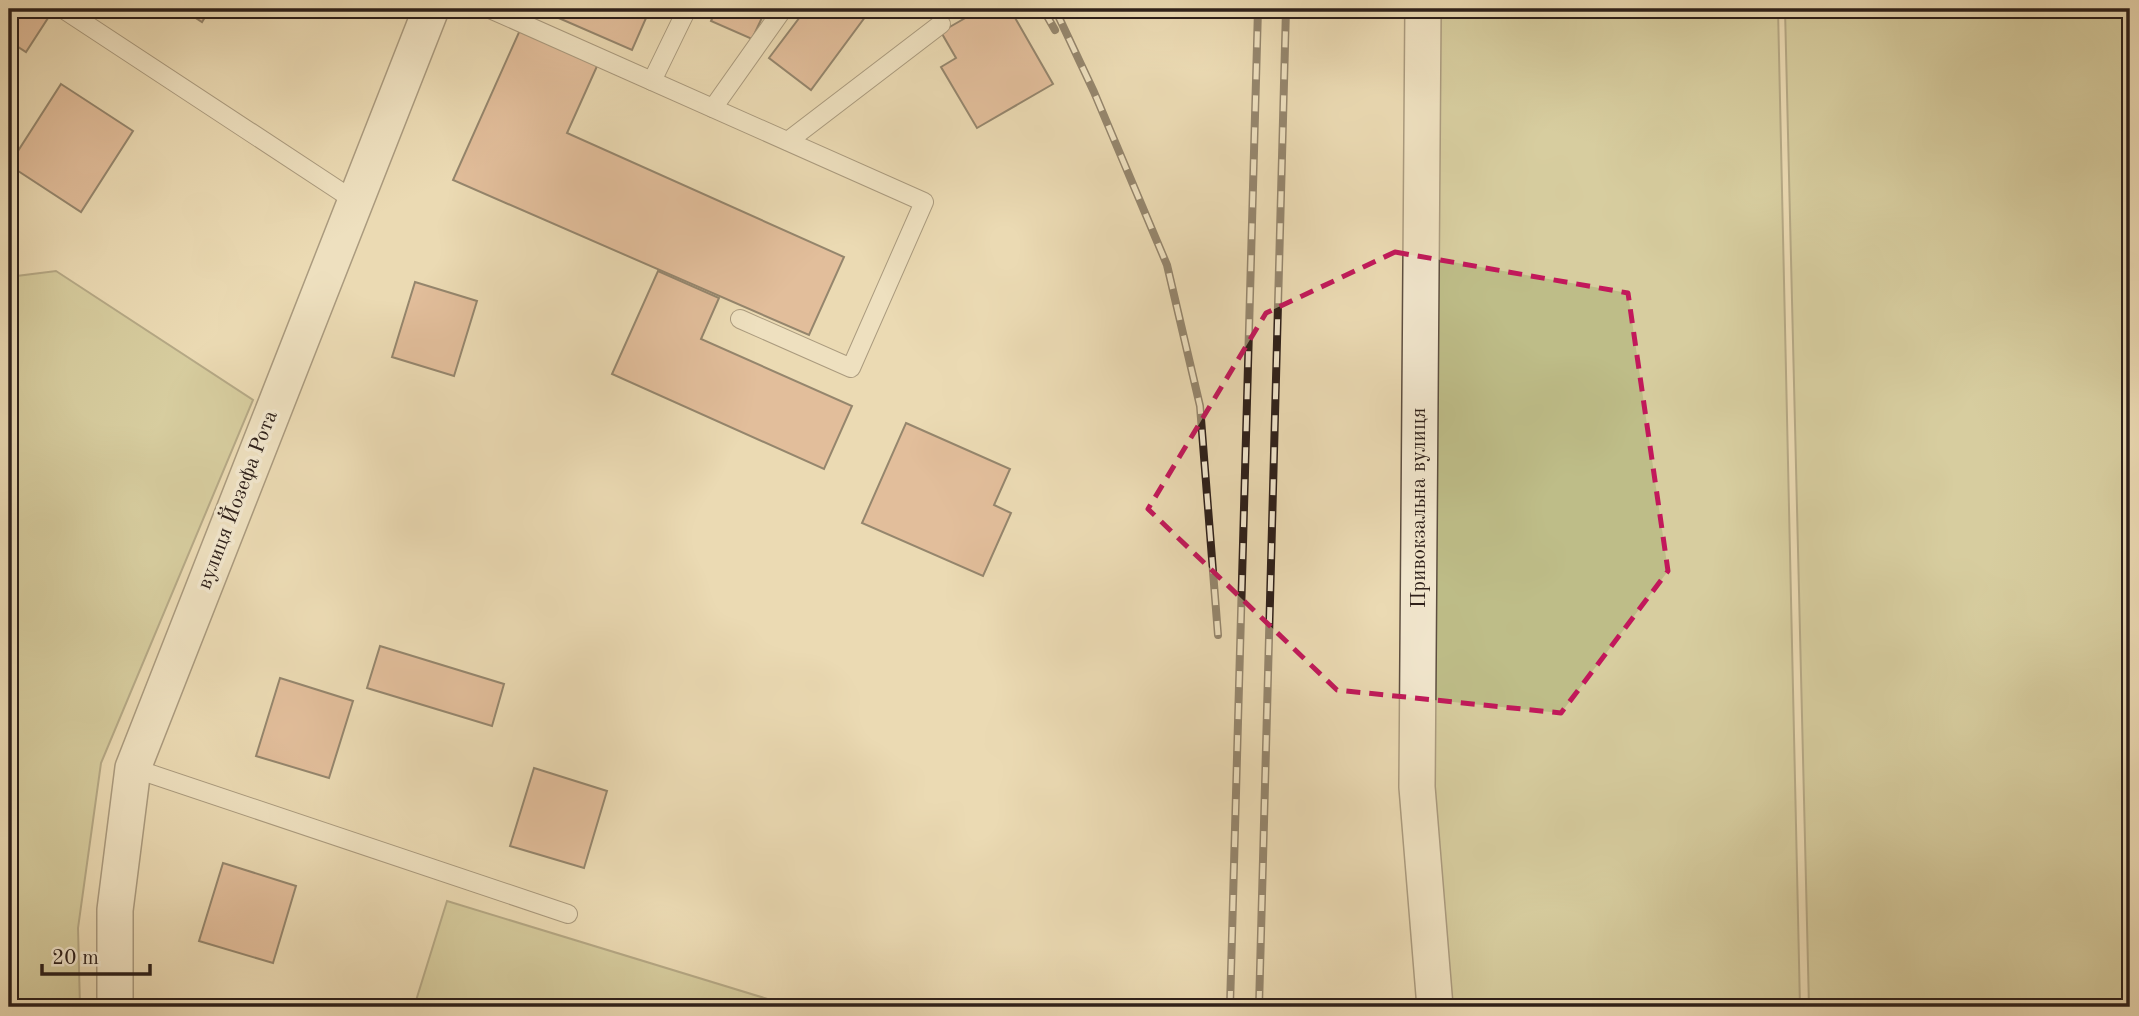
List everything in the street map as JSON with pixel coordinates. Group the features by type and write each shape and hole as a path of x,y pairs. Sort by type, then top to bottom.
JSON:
{"street":[{"name":"вулиця Йозефа Рота","path":"115,1007 115,910 133,768 431,9"},
{"name":"Привокзальна вулиця","path":"1423,9 1417,787 1435,1007"}],"lane":[{"path":"63,9 355,201"},
{"path":"489,9 924,202 851,368 740,318"},
{"path":"652,80 687,9"},
{"path":"713,108 783,9"},
{"path":"788,141 941,24"},
{"path":"133,768 568,914"}],"highlighted area":[{"path":"1395,252 1628,293 1668,571 1561,713 1337,690 1148,509 1266,313"}],"shaded area":[{"path":"1435,9 1778,9 1800,1007 1448,1007 1430,786"},
{"path":"1785,9 2130,9 2130,1007 1809,1007"},
{"path":"56,271 253,400 101,763 78,928 80,1007 9,1007 9,277"},
{"path":"447,901 794,1007 414,1007"}],"building":[{"path":"9,9 34,9 48,18 26,52 9,41"},
{"path":"182,9 210,9 202,22"},
{"path":"538,9 650,9 632,50"},
{"path":"716,9 766,9 752,39 711,21"},
{"path":"806,9 871,9 811,90 769,58"},
{"path":"981,9 1010,9 1053,84 977,128 941,67 956,58 941,32"},
{"path":"520,30 598,64 567,133 844,257 809,335 453,180"},
{"path":"61,84 133,131 81,212 9,165"},
{"path":"658,271 719,298 701,339 852,406 824,469 612,374"},
{"path":"415,282 477,301 454,376 392,357"},
{"path":"906,423 1010,469 994,505 1011,513 983,576 862,523"},
{"path":"380,646 504,684 492,726 367,688"},
{"path":"280,678 353,701 329,778 256,756"},
{"path":"534,768 607,791 584,868 510,846"},
{"path":"223,863 296,886 273,963 199,941"}],"railway":[{"path":"1043,9 1055,30"},
{"path":"1055,9 1094,92 1167,265 1200,406 1218,635"},
{"path":"1230,1007 1258,9"},
{"path":"1259,1007 1286,9"}]}
